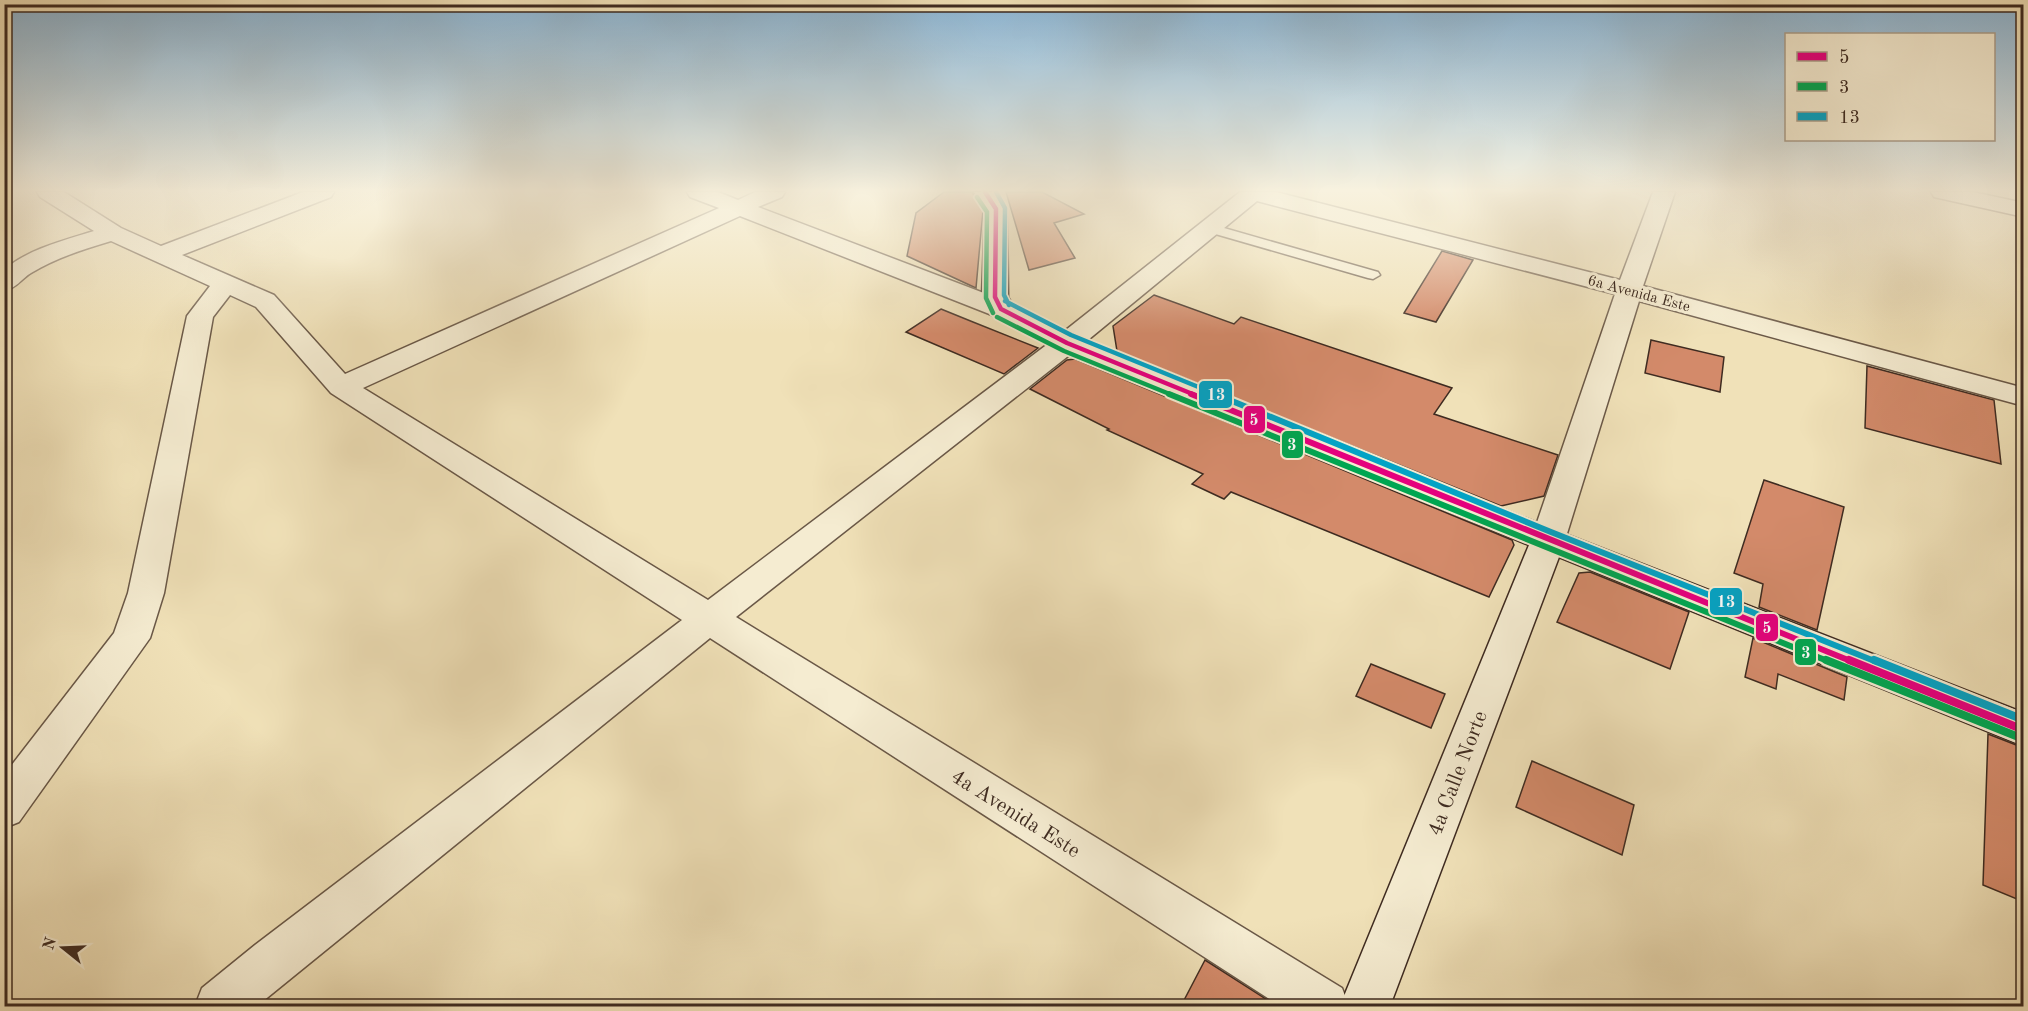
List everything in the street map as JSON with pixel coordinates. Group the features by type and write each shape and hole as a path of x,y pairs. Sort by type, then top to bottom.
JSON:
{"street":[{"path":"4,284 21,268 64,248 93,239"},
{"path":"126,239 265,301 341,387 670,239"},
{"path":"159,255 200,239"},
{"path":"820,239 1001,309 1067,343 1548,540 2024,730"},
{"path":"996,239 995,297 1001,309"},
{"path":"220,1006 272,962 707,620 1067,343 1196,239"},
{"name":"6a Avenida Este","path":"1433,239 2024,397"},
{"name":"4a Calle Norte","path":"1365,1006 1548,540 1647,239"},
{"path":"4,809 131,638 146,593 200,316 226,283"},
{"name":"4a Avenida Este","path":"341,387 707,620 1324,1006"}],"lane":[{"path":"1249,239 1373,275"}],"building":[{"path":"911,239 980,239 976,288 907,256"},
{"path":"1020,239 1064,239 1075,258 1029,270"},
{"path":"1442,251 1473,260 1436,322 1404,313"},
{"path":"1154,295 1234,324 1241,317 1452,388 1434,414 1558,455 1544,496 1501,506 1117,351 1113,326"},
{"path":"941,309 1038,348 1004,374 906,332"},
{"path":"1651,340 1724,357 1720,392 1645,373"},
{"path":"1075,359 1512,540 1514,545 1489,597 1231,492 1224,499 1192,484 1203,474 1107,430 1109,429 1030,389 1067,360"},
{"path":"1867,366 1994,400 2001,464 1865,428"},
{"path":"1764,480 1844,507 1817,630 1759,607 1763,584 1734,573"},
{"path":"1590,572 1689,612 1670,669 1557,622 1579,573"},
{"path":"1753,638 1847,677 1844,700 1778,674 1776,689 1745,677"},
{"path":"1371,664 1445,694 1431,728 1356,696"},
{"path":"1988,734 2024,748 2024,902 1983,885"},
{"path":"1532,761 1634,805 1622,855 1516,807"},
{"path":"1205,960 1277,1006 1181,1006"}],"transit line":[{"name":"3","path":"987,239 986,298 993,313"},
{"name":"5","path":"996,239 995,297 1001,309"},
{"name":"13","path":"1005,239 1004,295 1009,305"},
{"name":"13","path":"1005,301 1071,335 1551,532 2024,720"},
{"name":"5","path":"1001,309 1067,343 1548,540 2024,730"},
{"name":"3","path":"997,317 1064,351 1545,548 2021,738"}]}
